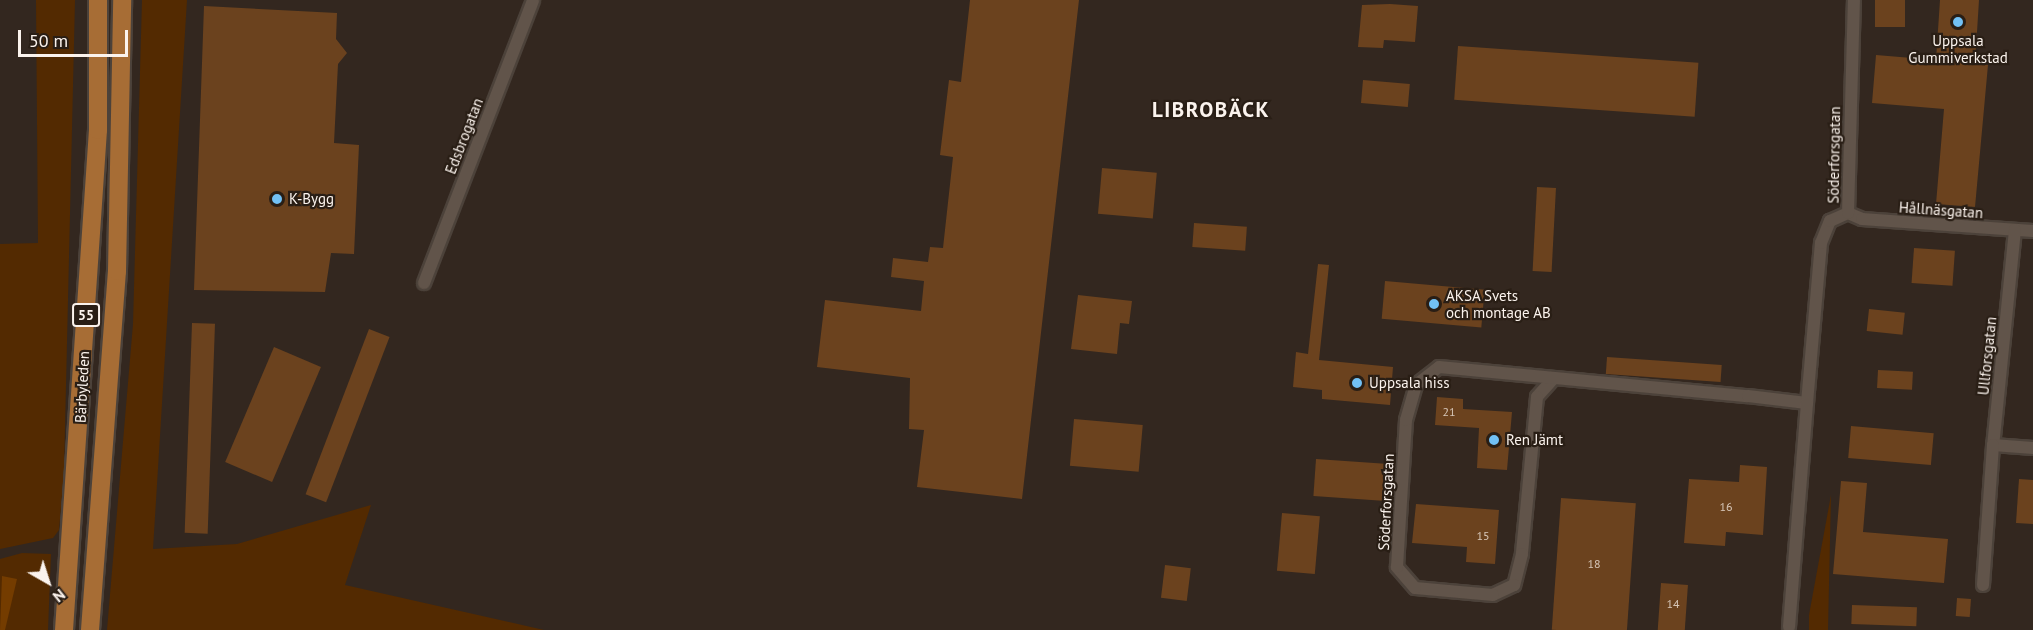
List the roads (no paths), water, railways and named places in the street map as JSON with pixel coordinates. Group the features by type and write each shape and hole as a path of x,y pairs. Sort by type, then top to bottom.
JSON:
{"main road":[{"name":"Bärbyleden","path":"64,630 98,130 98,0"},
{"name":"Bärbyleden","path":"90,630 117,271 122,1"}],"street":[{"name":"Edsbrogatan","path":"424,283 532,0"},
{"name":"Söderforsgatan","path":"1554,378 1537,397 1522,554 1514,585 1493,595 1415,588 1397,567 1406,420 1416,386 1439,367 1554,378 1807,403 1821,243 1830,221 1848,213 1854,0"},
{"name":"Hållnäsgatan","path":"1848,213 1862,219 2033,231"},
{"name":"Ullforsgatan","path":"1983,585 1993,445 2015,230"},
{"path":"1789,627 1807,403"},
{"path":"1993,445 2033,448"}],"place":[{"name":"Uppsala Gummiverkstad","path":"1958,22"},
{"name":"K-Bygg","path":"277,199"},
{"name":"AKSA Svets och montage AB","path":"1434,304"},
{"name":"Uppsala hiss","path":"1357,383"},
{"name":"Ren Jämt","path":"1494,440"}],"district":[{"name":"LIBROBÄCK","path":"1211,110"}]}
